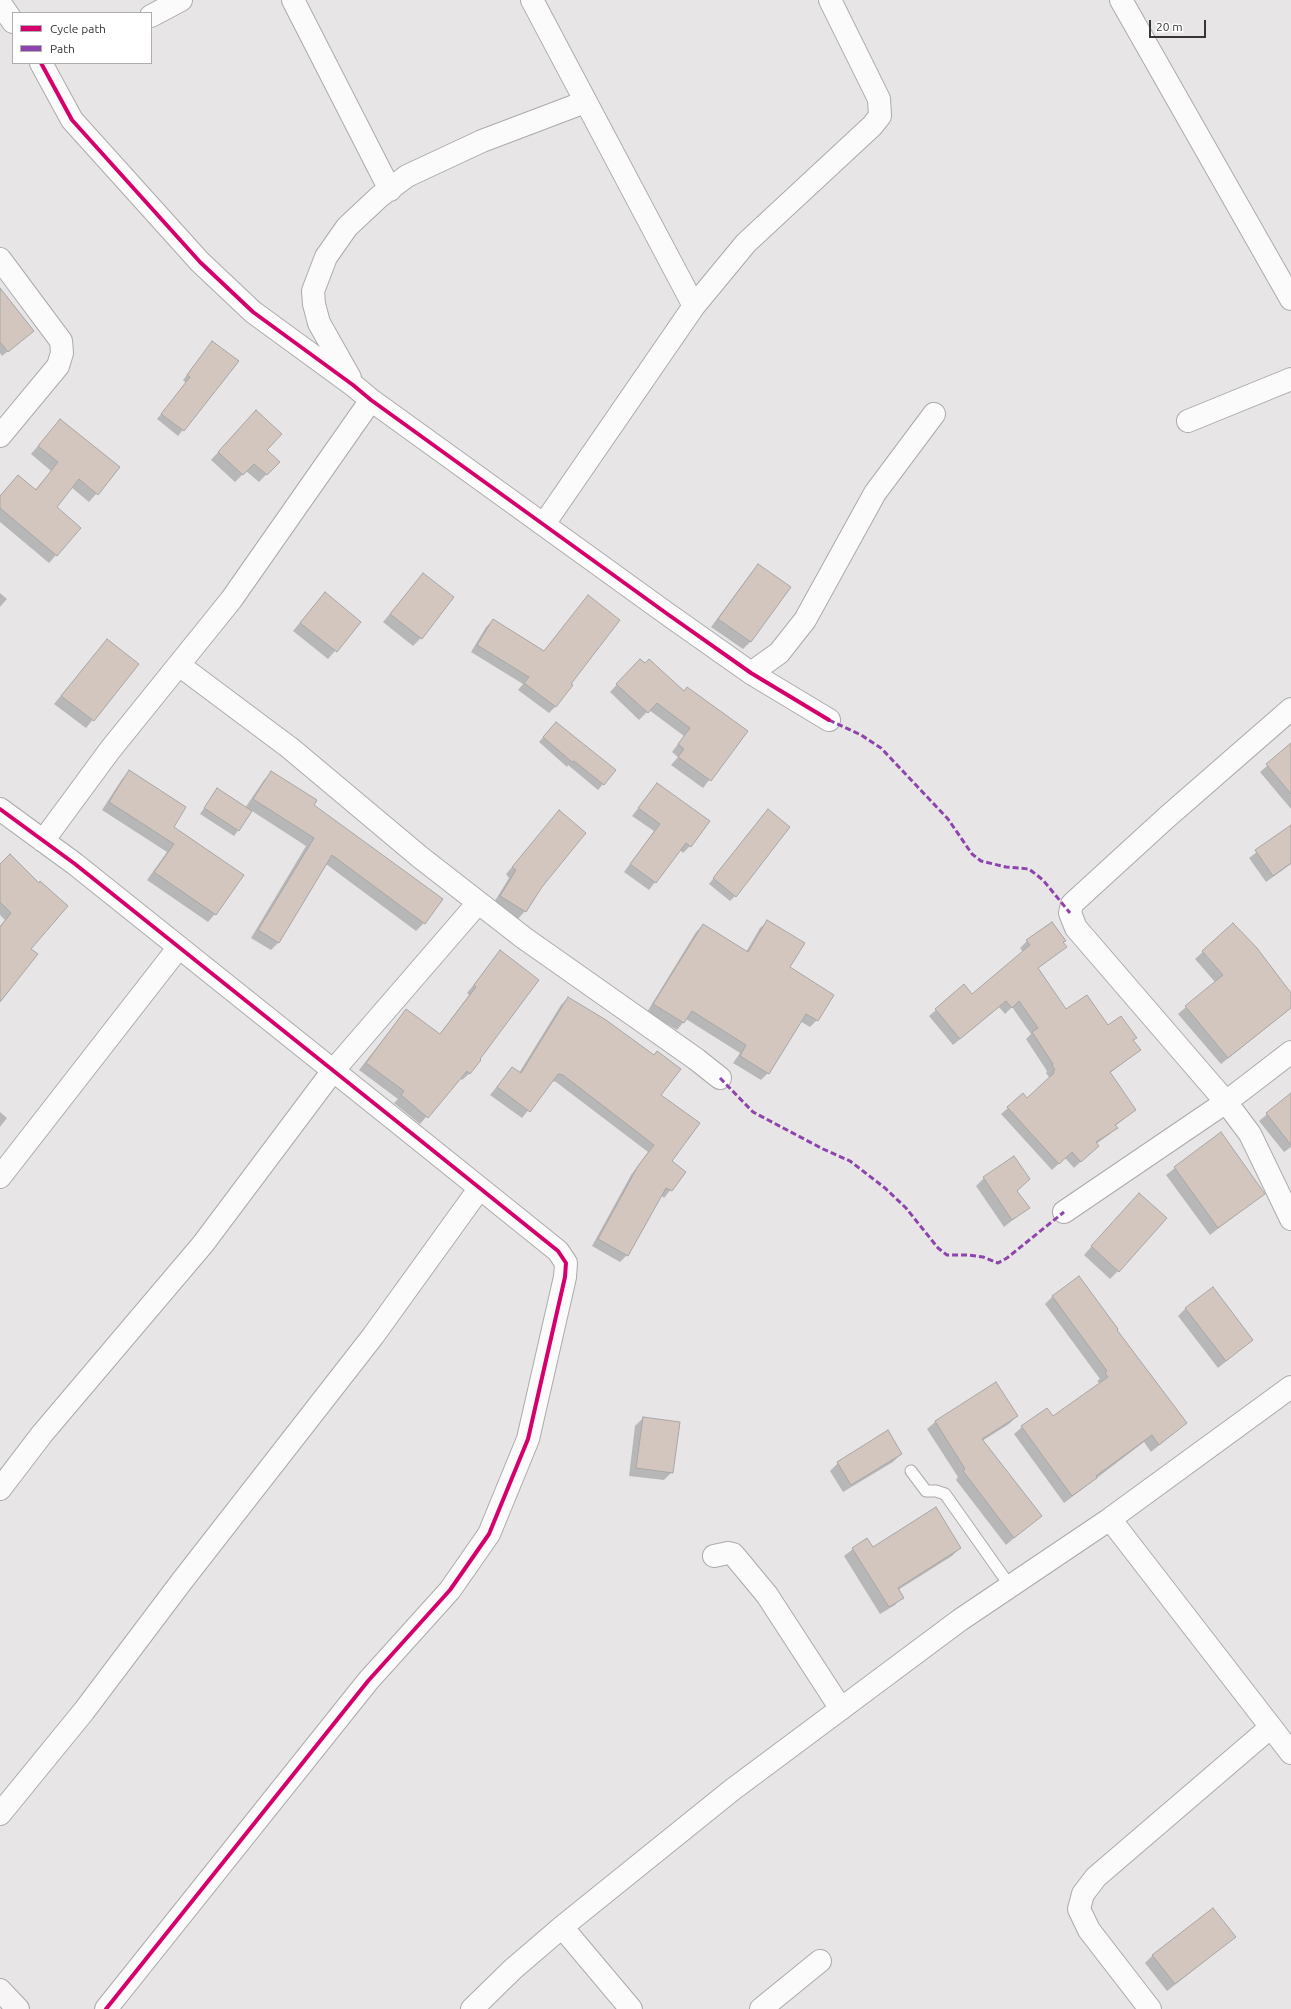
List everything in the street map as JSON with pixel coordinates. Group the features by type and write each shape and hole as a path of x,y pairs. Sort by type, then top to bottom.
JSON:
{"street":[{"path":"152,15 182,0"},
{"path":"293,0 390,190"},
{"path":"532,0 694,306"},
{"path":"544,524 694,306 746,243 872,126 880,116 879,99 830,0"},
{"path":"1121,0 1291,299"},
{"path":"0,3 12,21"},
{"path":"48,65 72,120 132,189 200,262 253,312 353,385 371,400 751,673 829,720"},
{"path":"353,385 319,323 314,304 313,291 326,258 347,227 408,176 482,141 585,102"},
{"path":"0,260 61,341 62,353 58,366 0,436"},
{"path":"1188,421 1291,379"},
{"path":"43,841 110,750 231,600 371,400"},
{"path":"751,673 779,653 805,620 875,493 934,414"},
{"path":"179,664 290,748 478,903 524,938 696,1059 720,1078"},
{"path":"1290,712 1166,818 1072,904 1070,913 1076,928 1226,1102 1250,1134 1291,1219"},
{"path":"0,808 179,947 332,1072 558,1252 566,1263 528,1440 489,1534 450,1590 368,1681 106,2009"},
{"path":"0,1489 42,1434 204,1244 332,1072 478,903"},
{"path":"0,1177 179,947"},
{"path":"1064,1212 1226,1102 1291,1052"},
{"path":"0,1814 84,1711 187,1574 373,1336 480,1189"},
{"path":"472,2009 513,1969 562,1927 732,1790 960,1620 1110,1519 1291,1387"},
{"path":"1110,1519 1291,1753"},
{"path":"714,1556 728,1553 733,1554 767,1595 841,1710"},
{"path":"1150,2009 1089,1930 1079,1909 1083,1894 1096,1877 1271,1727"},
{"path":"562,1927 631,2009"},
{"path":"760,2009 820,1961"},
{"path":"0,1990 18,2009"}],"lane":[{"path":"911,1471 926,1491 936,1491 945,1494 1010,1586"}],"building":[{"path":"0,288 34,331 8,352 0,342"},
{"path":"212,341 239,361 184,431 161,414 190,377 187,375"},
{"path":"256,410 282,434 267,450 280,462 267,475 254,464 243,475 218,452"},
{"path":"60,419 120,467 98,495 79,479 57,507 81,528 57,556 0,508 0,496 18,475 36,490 58,462 38,446"},
{"path":"758,564 791,587 751,642 718,619"},
{"path":"423,573 454,597 422,639 390,614"},
{"path":"325,592 361,622 337,652 300,623"},
{"path":"588,595 620,620 571,684 573,685 556,707 524,683 529,677 477,645 493,619 544,651"},
{"path":"107,639 139,664 94,721 61,696"},
{"path":"640,659 645,663 649,659 684,691 687,687 748,731 711,781 678,757 684,749 678,744 690,728 657,703 648,713 616,684"},
{"path":"556,722 616,770 604,785 574,761 572,762 543,737"},
{"path":"1291,743 1291,794 1266,764"},
{"path":"129,770 186,807 174,827 244,875 216,915 154,872 174,844 109,802"},
{"path":"271,771 317,800 314,805 443,899 425,924 332,855 279,943 258,930 314,838 253,799"},
{"path":"657,783 710,821 691,847 686,843 656,883 630,864 660,824 638,808"},
{"path":"217,788 252,811 239,831 204,808"},
{"path":"768,809 790,827 736,897 713,878"},
{"path":"559,810 586,833 542,887 526,912 500,896 516,870 512,867"},
{"path":"1291,825 1291,863 1273,876 1255,850"},
{"path":"10,854 39,883 40,881 68,906 31,949 38,954 0,1002 0,927 11,913 0,902 0,864"},
{"path":"767,920 805,943 790,967 834,995 818,1021 806,1014 769,1074 740,1056 746,1045 692,1011 684,1023 653,1004 703,924 748,952"},
{"path":"1052,922 1066,941 1063,942 1067,947 1038,968 1066,1009 1087,995 1108,1025 1121,1016 1137,1038 1133,1040 1141,1050 1110,1072 1136,1110 1115,1125 1118,1128 1096,1142 1099,1146 1081,1162 1072,1152 1059,1164 1007,1107 1023,1093 1027,1098 1054,1073 1053,1071 1055,1070 1052,1065 1053,1064 1032,1032 1038,1028 1019,1001 1012,1008 1006,1001 960,1039 935,1009 964,984 972,994 1030,945 1026,940"},
{"path":"1233,923 1257,948 1291,993 1291,1008 1228,1058 1185,1006 1223,975 1202,951"},
{"path":"500,950 539,980 470,1074 467,1071 428,1118 401,1095 404,1091 366,1063 406,1009 440,1034 476,987 474,985"},
{"path":"568,997 606,1020 654,1055 657,1051 681,1069 661,1095 700,1123 672,1161 686,1172 672,1191 666,1188 628,1256 598,1239 638,1166 654,1145 563,1075 558,1074 530,1112 497,1087 512,1067 521,1073"},
{"path":"1291,1093 1291,1145 1266,1113"},
{"path":"1221,1132 1265,1194 1218,1228 1174,1167"},
{"path":"1014,1156 1030,1179 1017,1191 1030,1208 1012,1220 983,1177"},
{"path":"1139,1193 1167,1218 1119,1272 1091,1246"},
{"path":"1079,1276 1118,1329 1117,1330 1187,1423 1159,1445 1152,1435 1096,1476 1097,1478 1072,1496 1021,1426 1047,1408 1053,1416 1108,1377 1105,1373 1107,1371 1052,1296"},
{"path":"1213,1287 1253,1340 1226,1361 1185,1308"},
{"path":"996,1382 1018,1416 982,1439 1042,1516 1014,1538 963,1471 965,1469 935,1421"},
{"path":"643,1417 680,1422 673,1473 636,1468"},
{"path":"888,1430 902,1454 851,1485 837,1462"},
{"path":"936,1507 961,1548 898,1588 904,1598 889,1607 852,1548 867,1538 873,1547"},
{"path":"1213,1908 1236,1937 1175,1984 1152,1955"}],"marked path":[{"path":"829,720 861,735 881,748 948,819 972,854 981,861 1006,867 1029,869 1043,880 1070,913"},
{"path":"720,1078 753,1112 823,1149 850,1161 885,1188 906,1208 938,1248 947,1255 983,1257 998,1263 1007,1258 1064,1212"}],"cycle path":[{"path":"42,64 72,120 200,262 253,312 353,385 371,400 666,613 751,673 829,720"},
{"path":"0,809 75,864 400,1124 558,1251 566,1263 565,1277 528,1439 489,1534 450,1590 368,1681 106,2009"}]}
